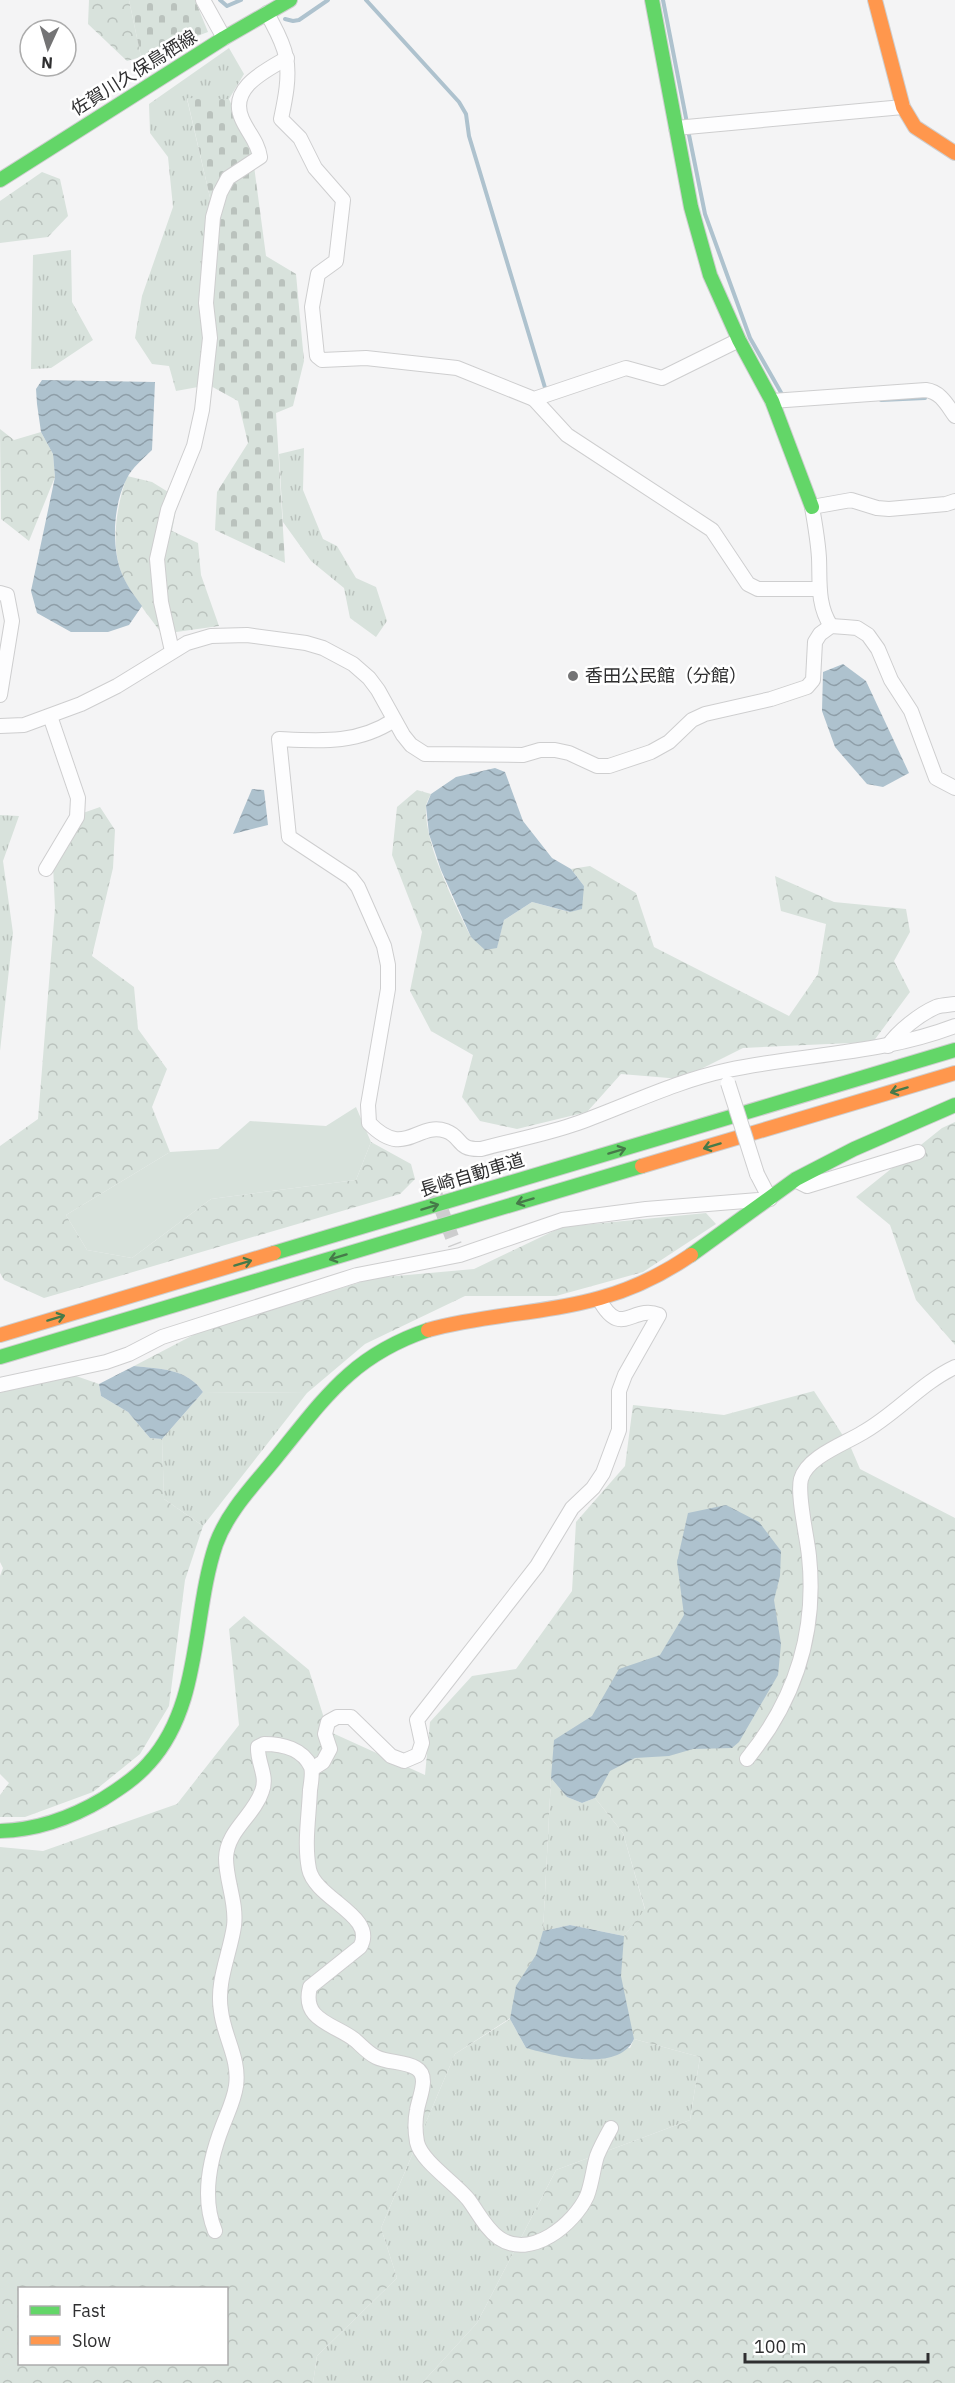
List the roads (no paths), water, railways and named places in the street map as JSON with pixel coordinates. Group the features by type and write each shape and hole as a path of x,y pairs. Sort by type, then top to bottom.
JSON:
{"main road":[{"name":"佐賀川久保鳥栖線","path":"0,180 224,38 290,0"},
{"path":"652,0 692,207 710,275 739,340 772,400 812,507"},
{"path":"875,0 903,107 915,127 955,153"},
{"name":"長崎自動車道","path":"0,1335 955,1050"},
{"path":"0,1358 955,1073"},
{"path":"0,1831 13,1832 50,1824 87,1808 125,1785 154,1758 173,1725 185,1691 206,1573 218,1539 235,1509 323,1397 347,1374 378,1352 408,1337 443,1327 599,1299 639,1284 684,1261 795,1180 955,1105"}],"street":[{"path":"203,0 224,38"},
{"path":"267,13 281,40 287,58 286,94 281,119 300,138 315,168 343,200 336,261 318,274 312,308 317,356 322,360 366,358 457,368 534,399 567,435 712,530 748,584 758,590 818,589"},
{"path":"172,651 161,602 157,559 168,510 194,446 202,410 210,338 206,303 213,217 220,192 228,178 260,157 258,147 242,119 239,107 240,96 251,80 287,58"},
{"path":"676,128 903,107"},
{"path":"534,399 626,368 662,378 739,340"},
{"path":"772,400 926,390 934,391 940,396 955,416"},
{"path":"831,626 818,589 818,547 812,507 841,500 851,500 889,509 946,504 955,501"},
{"path":"0,593 7,595 12,621 0,695"},
{"path":"0,726 24,726 50,716 117,686 172,651 200,639 226,635 282,639 323,648 353,664 369,678 411,745 425,754 523,754 540,750 555,750 569,753 597,766 609,766 651,752 669,742 692,720 705,714 771,699 807,687 813,680 815,642 820,634 831,626 857,628 868,635 878,648 891,680 910,711 936,777 955,788"},
{"path":"46,869 77,817 78,798 50,716"},
{"path":"394,720 377,731 346,739 321,741 279,739 289,837 351,878 358,887 384,946 388,965 388,988 368,1105 369,1123 388,1138 400,1140 444,1130 453,1135 462,1146 482,1149 578,1123 677,1084 727,1077 888,1046 926,1037 955,1026"},
{"path":"888,1046 894,1037 927,1013 937,1007 955,1004"},
{"path":"0,1385 106,1362 129,1354 162,1337 357,1275 458,1250 562,1220 646,1209 770,1199 757,1174 727,1077"},
{"path":"795,1180 807,1186 918,1152"},
{"path":"312,1769 322,1762 330,1749 325,1734 328,1722 337,1717 351,1717 391,1755 404,1761 418,1755 422,1743 417,1720 537,1566 572,1508 593,1488 603,1473 620,1430 622,1383 659,1316 651,1312 642,1312 623,1319 614,1318 599,1299"},
{"path":"747,1759 771,1726 785,1699 799,1665 808,1632 811,1609 810,1558 800,1496 801,1478 822,1454 864,1432 955,1367"},
{"path":"215,2231 209,2215 207,2198 216,2146 236,2088 237,2076 221,2012 220,1998 234,1925 226,1857 229,1843 262,1793 264,1777 258,1758 258,1747 264,1744 296,1750 312,1769 306,1854 309,1872 313,1882 356,1918 363,1930 364,1940 360,1947 337,1968 310,1987 308,1996 310,2008 324,2023 339,2030 377,2058 417,2068 422,2076 423,2085 416,2126 418,2144 423,2154 466,2197 491,2231 510,2243 520,2245 537,2242 558,2230 578,2211 591,2182 597,2158 611,2128"}],"water":[{"path":"42,380 155,382 152,450 135,467 122,488 115,526 118,563 128,586 142,606 129,625 108,632 71,632 37,613 31,591 55,477 53,454 41,432 37,404 36,389"},
{"path":"843,664 866,681 909,773 883,787 867,784 835,747 822,711 823,672"},
{"path":"495,768 505,772 523,821 552,858 571,869 584,886 582,909 570,912 532,902 504,920 497,948 485,950 471,937 441,870 429,834 426,806 431,794 456,777"},
{"path":"252,789 264,790 268,825 233,834"},
{"path":"134,1366 163,1369 181,1374 197,1384 203,1392 162,1439 150,1438 128,1412 101,1396 99,1384"},
{"path":"726,1505 759,1522 781,1551 780,1576 774,1600 781,1644 778,1675 739,1742 732,1748 693,1749 669,1756 635,1758 610,1771 595,1798 582,1803 567,1797 551,1778 554,1740 592,1716 619,1669 660,1655 684,1615 677,1562 688,1513"},
{"path":"570,1925 624,1936 621,1976 634,2039 626,2049 615,2056 601,2059 569,2058 526,2048 510,2019 516,1986 536,1955 543,1931"}],"waterway":[{"path":"220,0 227,6 241,0"},
{"path":"285,19 299,20 328,0"},
{"path":"366,0 459,102 466,114 469,136 546,391"},
{"path":"663,0 687,123"},
{"path":"688,130 705,214 750,338 783,396"},
{"path":"881,400 925,398"}],"tunnel":[{"path":"432,1185 455,1245"}],"place":[{"name":"香田公民館（分館）","path":"573,676"}]}
